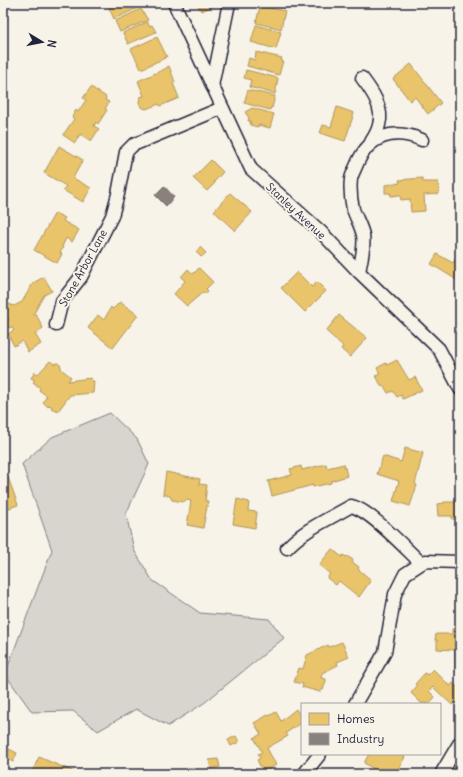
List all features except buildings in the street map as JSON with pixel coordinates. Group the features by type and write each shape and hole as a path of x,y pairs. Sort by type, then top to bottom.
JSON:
{"street":[{"name":"Stanley Avenue","path":"174,3 251,169 320,231 439,349 460,389"},
{"path":"212,86 229,3"},
{"path":"360,272 364,247 362,234 351,198 351,178 360,157 371,142 380,124 378,105 370,89 362,78"},
{"name":"Stone Arbor Lane","path":"56,325 62,301 81,277 112,216 126,152 133,145 222,108"},
{"path":"371,142 381,137 396,134 412,136 422,140"},
{"path":"287,548 297,538 351,506 359,507 373,518 422,563"},
{"path":"356,703 386,652 395,594 405,574 425,561 460,562"},
{"path":"440,774 460,742"},
{"path":"304,774 319,755"}],"shaded area":[{"path":"110,413 137,439 149,464 126,514 134,550 152,580 200,613 269,619 284,638 204,703 168,726 136,709 98,731 73,711 32,712 5,674 52,550 22,464 52,437"}]}
